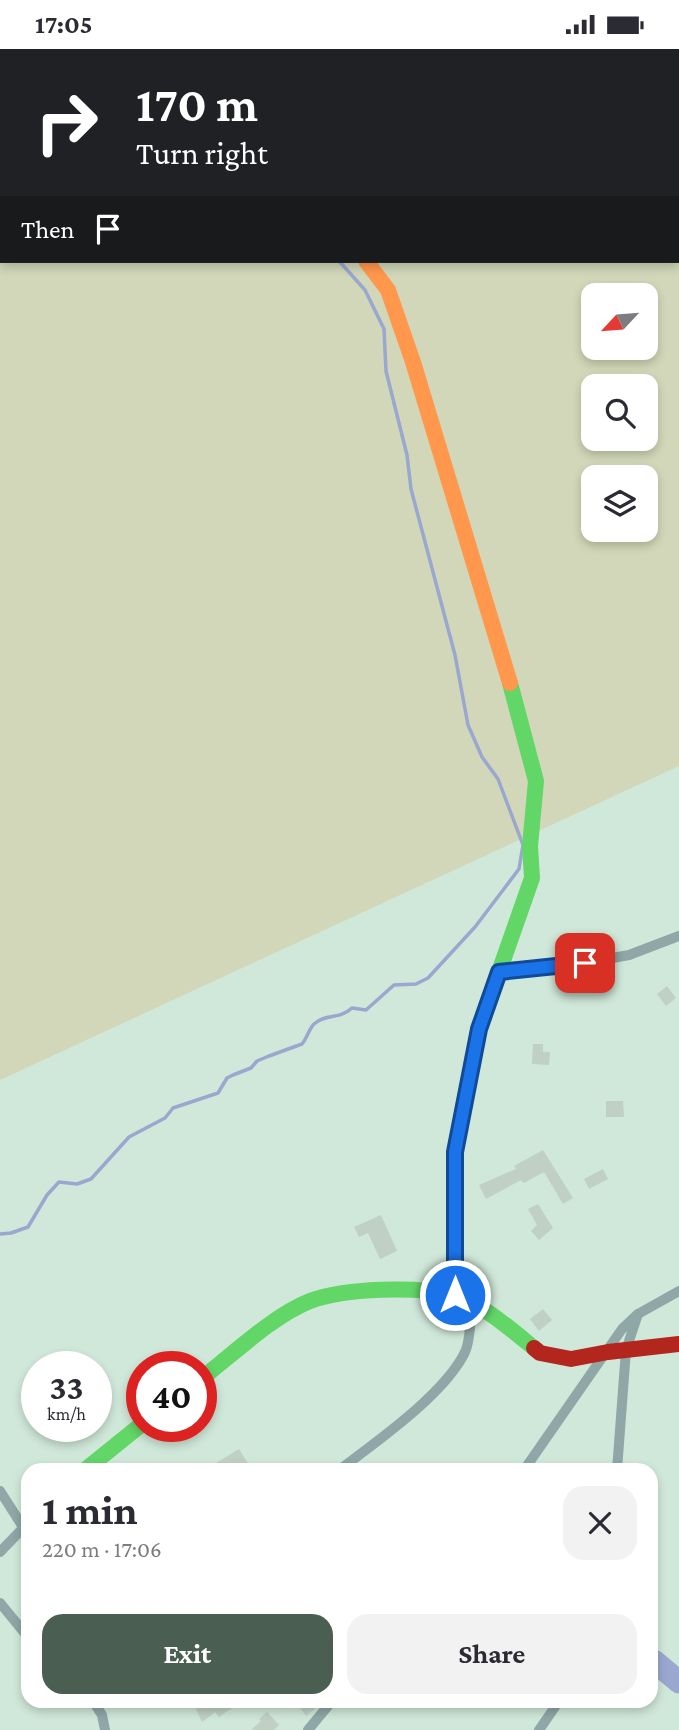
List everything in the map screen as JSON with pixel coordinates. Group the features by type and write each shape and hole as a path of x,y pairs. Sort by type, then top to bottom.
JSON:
{"street":[{"path":"368,263 388,290 413,362 508,676 536,781 530,846 531,878 479,1029 455,1152 455,1295"},
{"path":"499,972 585,963 629,955 679,936"},
{"path":"217,1367 286,1314 311,1301 365,1290 455,1295 501,1320 540,1353 571,1359 679,1344"},
{"path":"529,1463 622,1329 639,1314 679,1291"},
{"path":"348,1463 447,1380 466,1350 472,1304"},
{"path":"618,1463 626,1350 639,1314"},
{"path":"94,1463 126,1438"},
{"path":"0,1491 21,1518"},
{"path":"0,1552 21,1529"},
{"path":"0,1603 21,1628"},
{"path":"98,1708 105,1730"},
{"path":"307,1730 326,1708"},
{"path":"539,1730 554,1708"}],"green space":[{"path":"0,263 679,263 679,766 0,1080"}],"building":[{"path":"667,986 676,998 666,1006 657,994"},
{"path":"533,1044 543,1044 543,1052 550,1052 549,1065 532,1064"},
{"path":"606,1101 623,1101 624,1117 606,1117"},
{"path":"543,1150 573,1198 563,1204 544,1172 524,1183 521,1180 486,1199 479,1185 516,1169 514,1166"},
{"path":"603,1169 608,1179 589,1189 584,1179"},
{"path":"538,1204 553,1228 539,1240 531,1231 537,1225 528,1209"},
{"path":"381,1215 397,1251 380,1259 368,1233 359,1237 354,1227"},
{"path":"543,1309 552,1320 539,1331 530,1319"},
{"path":"239,1449 248,1463 216,1463"},
{"path":"195,1708 232,1708 219,1717 215,1712 202,1722"},
{"path":"300,1708 316,1708 306,1716"},
{"path":"267,1712 279,1725 274,1730 251,1730 261,1721 259,1719"}],"waterway":[{"path":"0,1234 28,1227 47,1195 59,1182 77,1184 91,1179 129,1137 165,1118 173,1108 218,1093 227,1078 251,1068 257,1061 302,1044 312,1026 319,1021 352,1008 366,1010 394,985 416,984 428,978 475,927 519,869 523,845 498,779 482,757 468,725 455,655 411,489 407,455 386,371 384,329 365,290 341,263"},
{"path":"658,1664 679,1682"}],"traffic: fast":[{"path":"469,1081 479,1029 532,878 530,846 536,781 510,683"},
{"path":"217,1366 296,1307 325,1297 361,1291 420,1290 463,1298 495,1317 534,1348"},
{"path":"94,1463 126,1437"}],"traffic: slow":[{"path":"368,263 388,290 413,362 510,683"}],"traffic: jam":[{"path":"455,1295 455,1152 469,1081"},
{"path":"534,1348 540,1353 571,1359 679,1344"}],"route":[{"path":"455,1295 455,1152 479,1029 499,972 585,963"}]}
